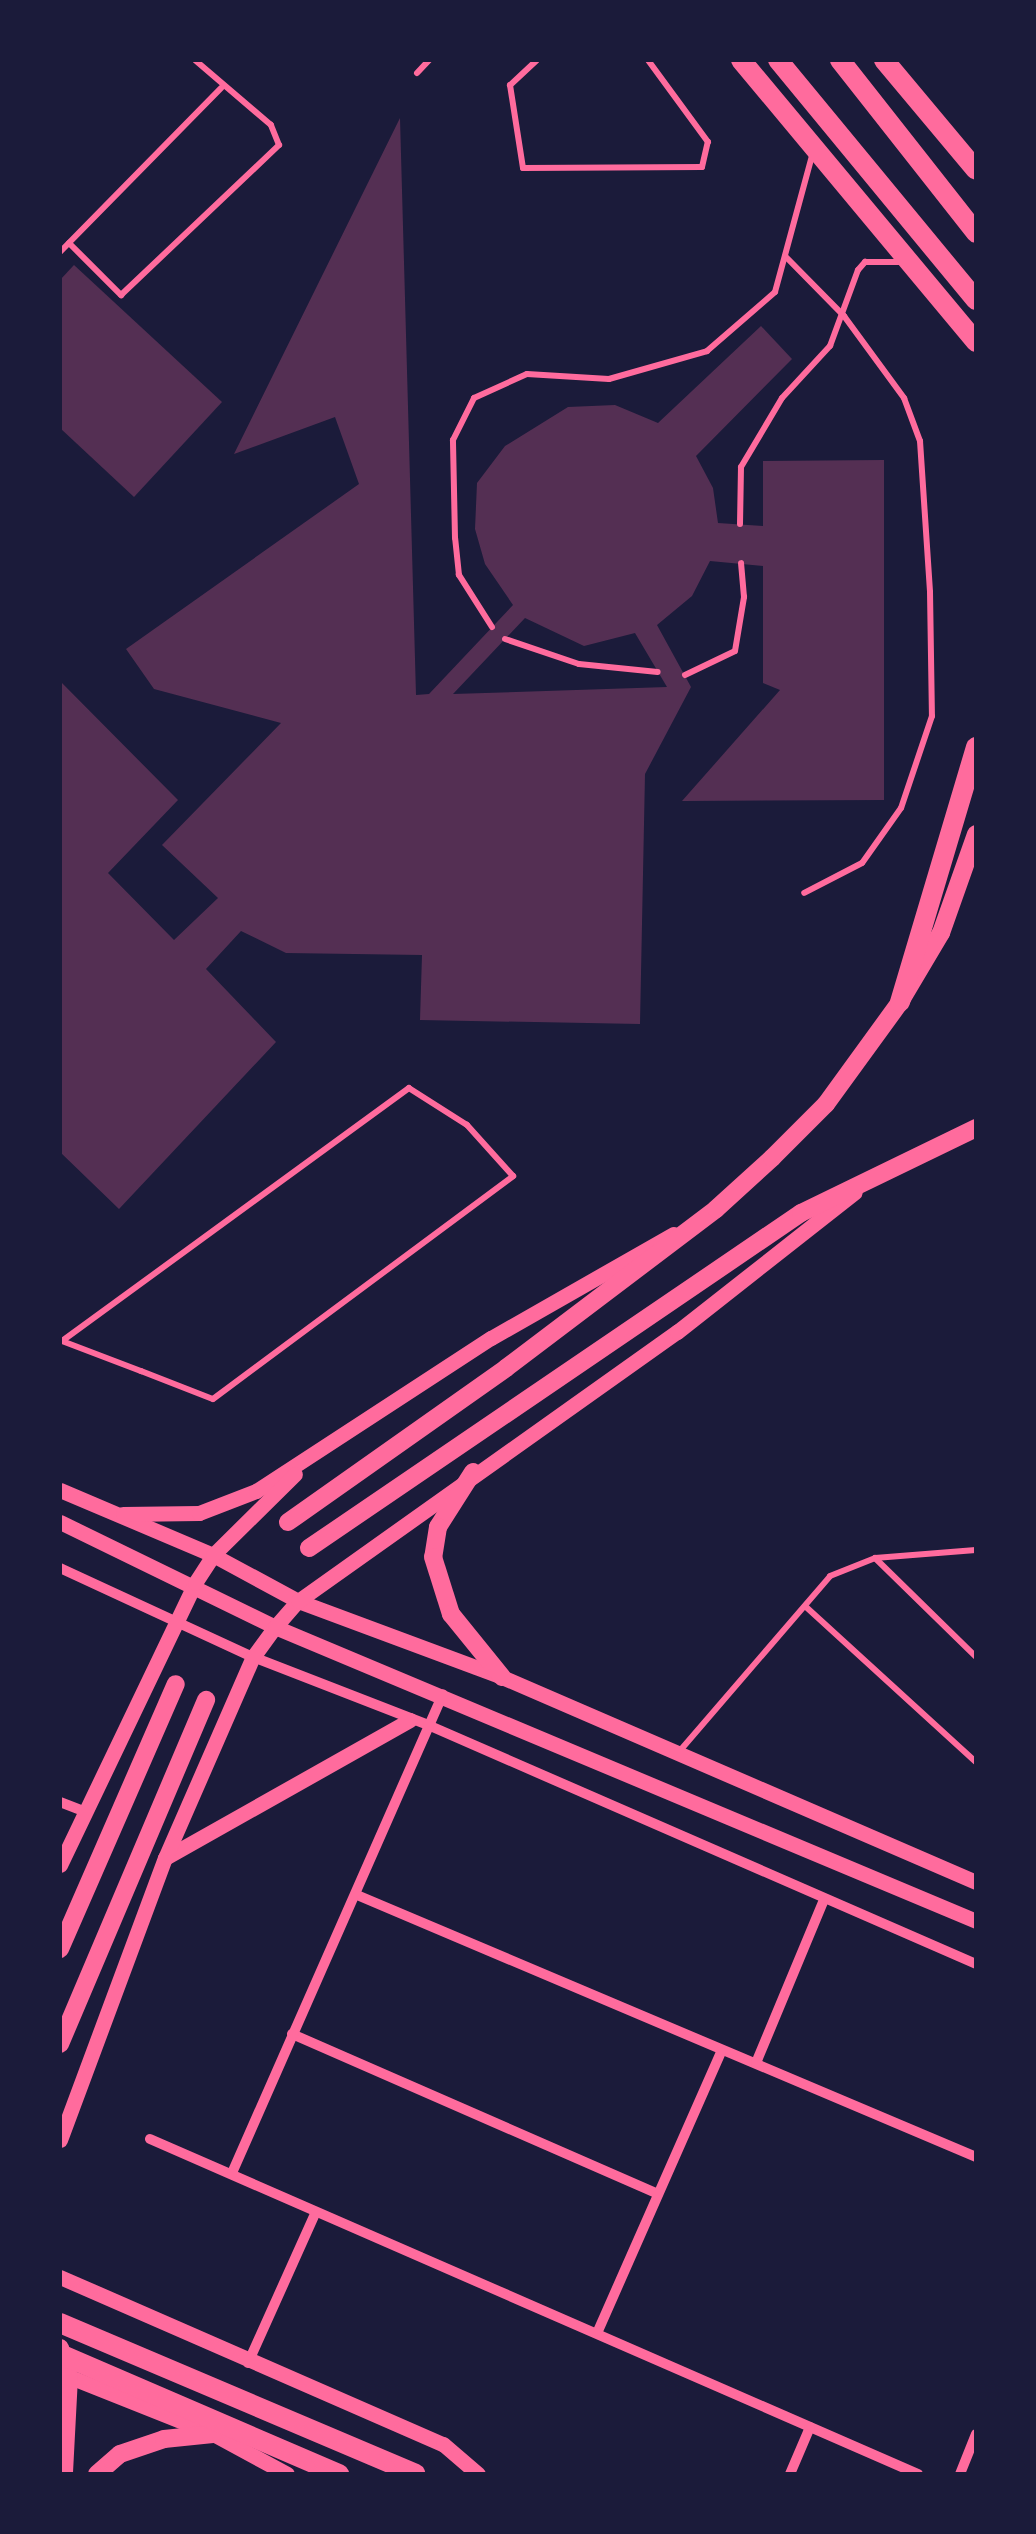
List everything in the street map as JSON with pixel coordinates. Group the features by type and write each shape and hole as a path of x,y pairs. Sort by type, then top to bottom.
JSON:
{"main road":[{"path":"742,61 778,60 976,300"},
{"path":"840,60 976,233"},
{"path":"884,60 976,170"},
{"path":"742,61 973,336"},
{"path":"900,1002 976,747"},
{"path":"288,1522 716,1209 826,1104 900,1002 940,933 976,834"},
{"path":"309,1548 800,1213 882,1170 976,1128"},
{"path":"473,1472 438,1527 433,1556 451,1614 502,1677"},
{"path":"60,1949 176,1684"},
{"path":"60,2044 206,1700"},
{"path":"60,2322 415,2474"},
{"path":"60,2351 65,2375 64,2474"},
{"path":"60,2351 339,2474"},
{"path":"97,2474 134,2449 213,2434"}],"street":[{"path":"60,2140 165,1858 254,1657 275,1627 298,1600 473,1472 677,1332 882,1170"},
{"path":"116,1514 198,1513 256,1491 491,1338 716,1209"},
{"path":"60,1865 195,1583 213,1556 316,1454"},
{"path":"60,1490 213,1556 298,1600 502,1677 976,1882"},
{"path":"60,1522 195,1583 275,1627 443,1694 976,1921"},
{"path":"60,1568 177,1618 254,1657 428,1725 823,1902 976,1964"},
{"path":"232,2172 443,1694"},
{"path":"165,1858 410,1720"},
{"path":"60,1802 83,1811"},
{"path":"357,1894 721,2052 756,2063 976,2157"},
{"path":"756,2063 823,1902"},
{"path":"292,2034 658,2194"},
{"path":"598,2332 721,2052"},
{"path":"150,2139 918,2474"},
{"path":"248,2362 316,2214"},
{"path":"60,2277 443,2444 478,2474"},
{"path":"65,2375 213,2434 287,2474"},
{"path":"790,2474 810,2427"},
{"path":"960,2474 976,2434"}],"lane":[{"path":"69,242 122,296 279,145 271,125 222,88 195,60"},
{"path":"418,73 428,60"},
{"path":"538,60 510,85 522,168 702,166 708,142 648,60"},
{"path":"60,252 222,88"},
{"path":"492,627 459,575 455,538 453,440 474,398 527,374 609,379 681,364 708,351 775,292 814,150"},
{"path":"786,257 844,316 904,398 920,441 932,716 901,808 862,863 804,893"},
{"path":"740,524 741,466 782,398 830,346 865,262 909,262"},
{"path":"686,675 735,652 744,597 742,564"},
{"path":"505,639 579,664 658,672"},
{"path":"409,1088 467,1125 513,1176 213,1399 61,1341 409,1088"},
{"path":"678,1753 830,1576 875,1558 976,1550"},
{"path":"966,1551 976,1560"},
{"path":"875,1558 976,1657"},
{"path":"805,1606 976,1762"}],"building":[{"path":"400,118 416,695 429,694 513,605 485,564 475,529 477,483 505,446 568,407 615,405 658,423 761,326 792,359 696,456 713,488 718,523 763,526 763,461 884,460 884,800 682,801 780,690 763,683 763,566 710,561 692,596 657,625 691,687 645,774 640,1024 420,1020 422,955 286,953 241,931 206,969 276,1042 119,1209 60,1152 60,681 178,800 108,873 174,940 218,898 162,845 281,723 154,689 126,649 359,484 335,417 234,454","holes":["525,618 584,646 635,633 667,687 453,694"]},
{"path":"74,265 222,402 134,497 60,428 60,280"}]}
